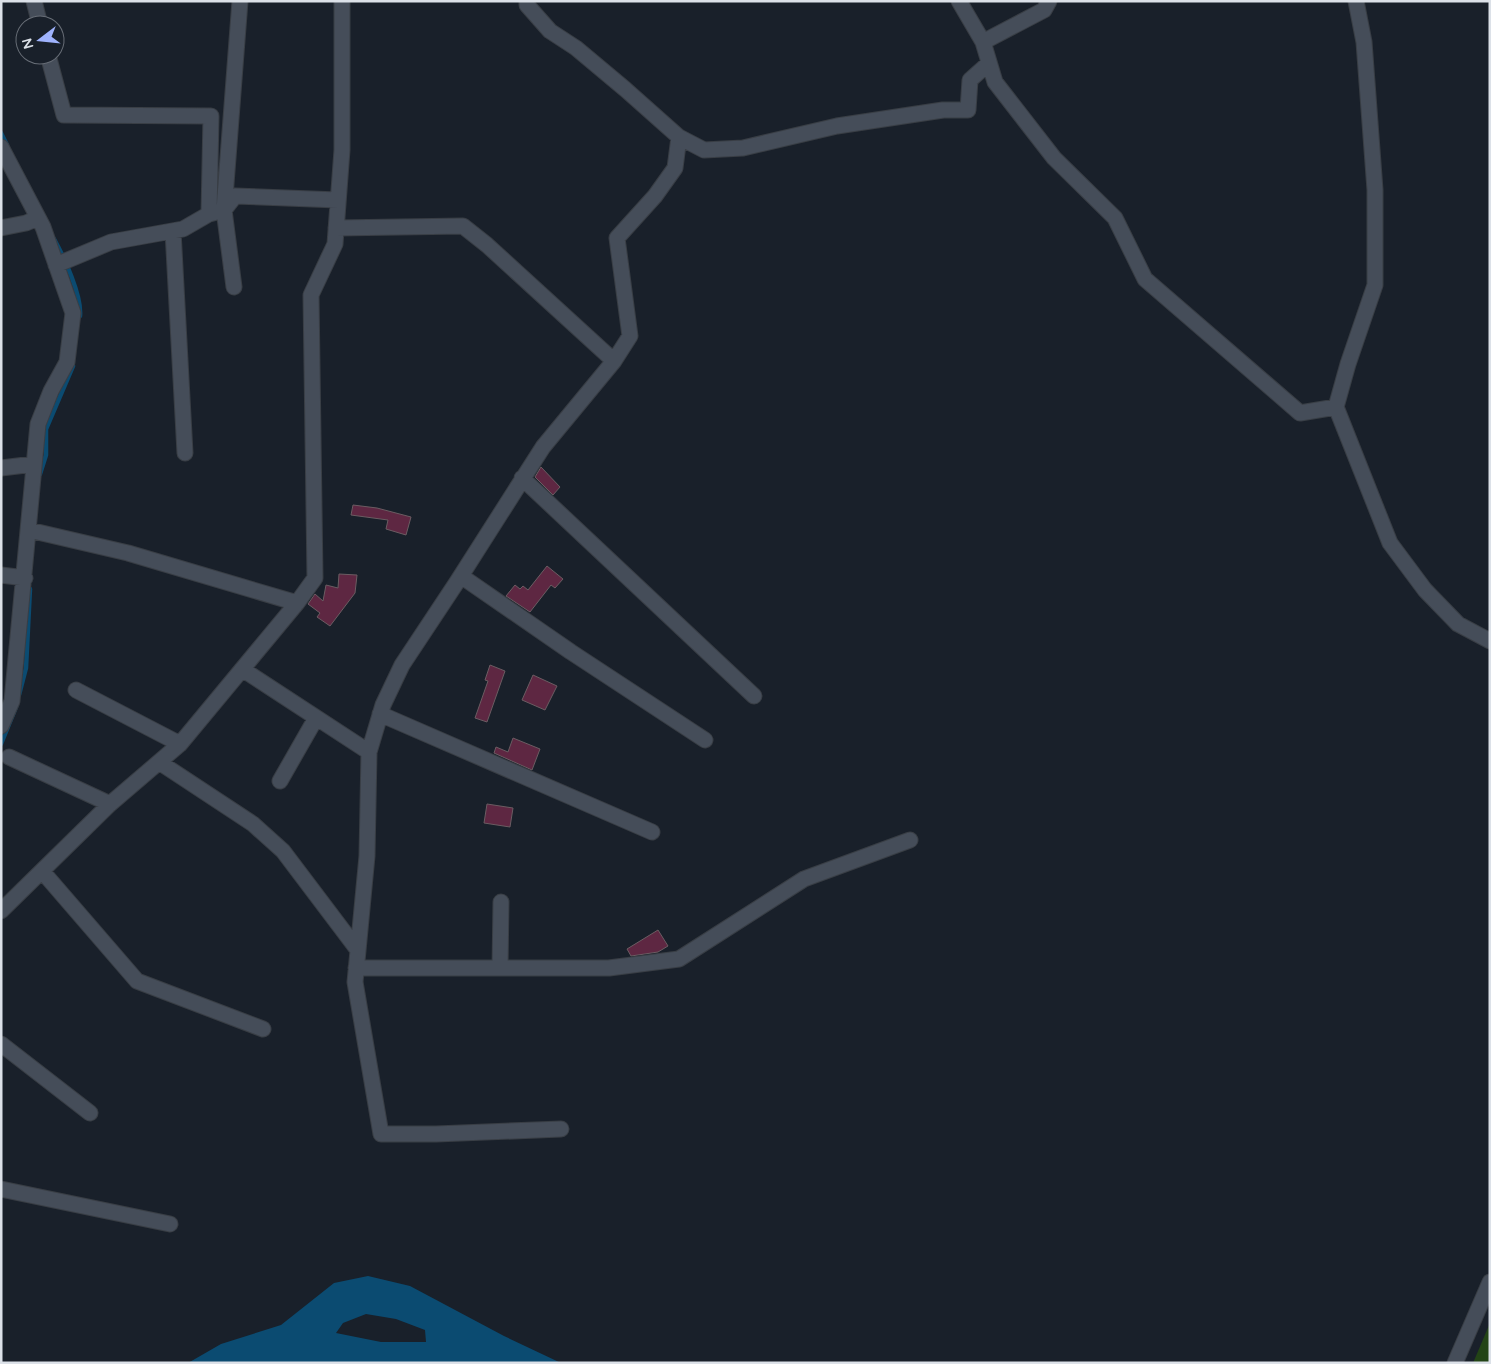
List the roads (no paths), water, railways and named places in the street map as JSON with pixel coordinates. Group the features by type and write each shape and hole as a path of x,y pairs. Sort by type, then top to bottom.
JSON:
{"street":[{"path":"34,1 38,15"},
{"path":"234,287 224,210 240,1"},
{"path":"1,911 110,804 180,744 297,603 315,578 311,295 335,244 342,150 342,1"},
{"path":"527,1 527,5 550,32 576,48 625,88 679,138 704,150 743,148 837,126 943,110 968,110 970,80 989,63"},
{"path":"959,1 983,42 995,82 1054,158 1115,218 1145,279 1300,413 1336,407"},
{"path":"983,42 1044,10 1049,1"},
{"path":"1356,1 1364,42 1375,190 1375,285 1348,364 1336,407 1390,542 1425,590 1458,624 1490,641"},
{"path":"51,65 64,115 211,116 209,214"},
{"path":"561,1129 436,1134 381,1134 355,982 368,856 369,752 380,714 402,664 461,576 542,447 614,361 630,336 617,238 655,196 675,168 679,138"},
{"path":"1,147 38,218 58,264 73,313 66,362 38,424 34,464 35,531 25,578 7,701 1,726"},
{"path":"58,264 111,242 183,229 209,214 224,210 234,196 338,200"},
{"path":"1,228 26,223 38,218"},
{"path":"336,228 463,226 614,361"},
{"path":"173,231 184,453"},
{"path":"1,468 34,464"},
{"path":"522,478 754,696"},
{"path":"35,531 128,553 297,603"},
{"path":"1,575 25,578"},
{"path":"461,576 571,652 706,740"},
{"path":"242,669 369,752"},
{"path":"76,690 180,744"},
{"path":"380,714 652,832"},
{"path":"280,781 316,718"},
{"path":"9,757 110,804"},
{"path":"159,762 253,824 284,851 358,949"},
{"path":"356,968 609,968 678,959 804,879 910,840"},
{"path":"42,871 137,981 263,1030"},
{"path":"500,968 501,902"},
{"path":"1,1044 90,1113"},
{"path":"1,1189 170,1224"},
{"path":"1455,1363 1490,1282"}],"water":[{"path":"368,1276 410,1286 504,1336 561,1363 188,1363 221,1344 281,1325 334,1283","holes":["366,1314 396,1319 425,1330 426,1342 381,1342 336,1333 343,1323"]}],"waterway":[{"path":"1,133 7,145"},
{"path":"54,239 75,288 80,316"},
{"path":"40,474 46,455 46,429 73,366"},
{"path":"19,695 26,668 30,589"},
{"path":"1,744 16,707"}]}
